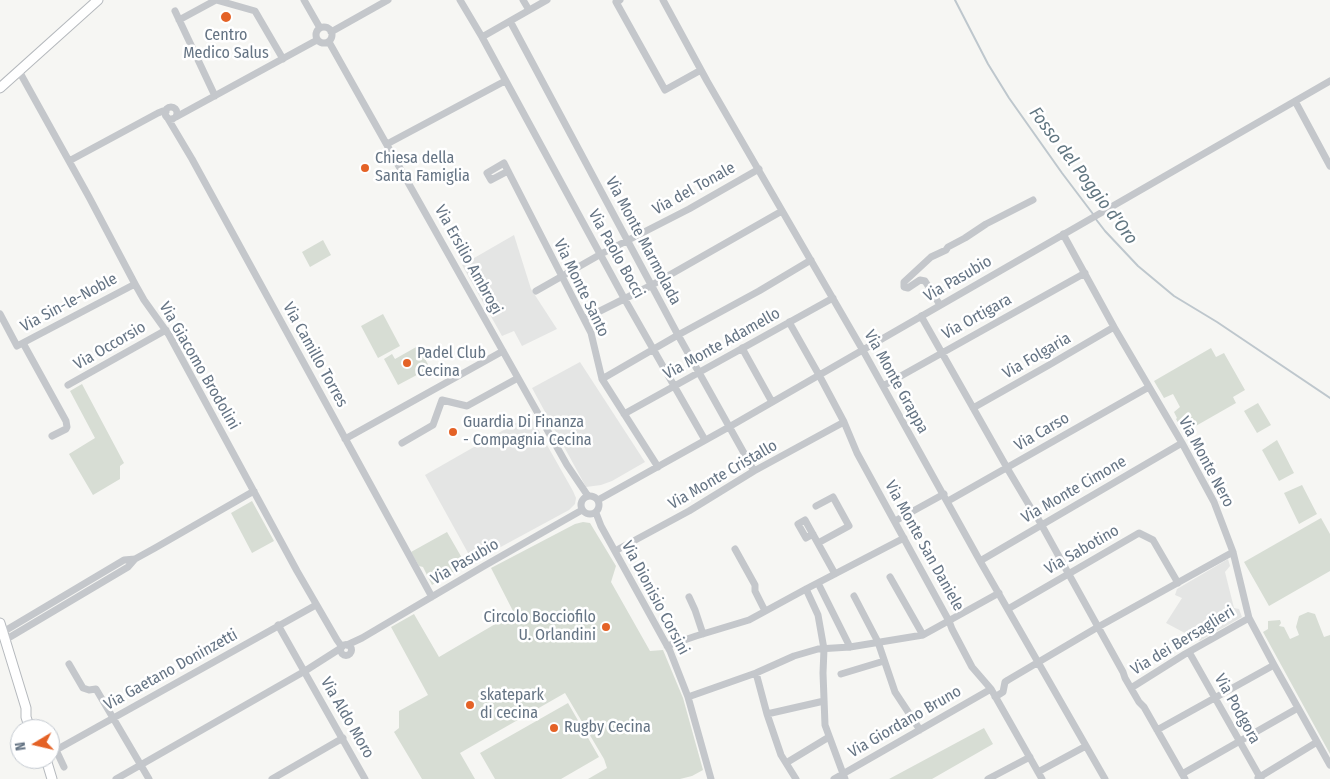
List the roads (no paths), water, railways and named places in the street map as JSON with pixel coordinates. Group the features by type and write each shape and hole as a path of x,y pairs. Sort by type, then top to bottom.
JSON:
{"main road":[{"path":"0,88 98,0"},
{"path":"3,632 26,708 27,719"},
{"path":"26,708 34,719"}],"street":[{"path":"179,20 216,0 255,11 282,59"},
{"path":"304,0 320,28"},
{"name":"Via Paolo Bocci","path":"460,0 624,298 705,440"},
{"path":"523,0 529,10"},
{"path":"482,37 547,0"},
{"path":"620,0 616,2 665,90 702,70"},
{"name":"Via Monte Grappa","path":"663,0 1105,779"},
{"path":"331,32 385,1"},
{"path":"175,12 215,96"},
{"name":"Via Monte Marmolada","path":"510,21 698,372 754,471"},
{"path":"320,28 328,28 332,36 329,42 322,43 317,40 316,32 320,28"},
{"path":"171,118 197,106 317,40"},
{"name":"Via Ersilio Ambrogi","path":"329,42 585,497"},
{"name":"Via Giacomo Brodolini","path":"19,71 144,300 166,330 316,604 346,649"},
{"path":"387,144 505,81"},
{"name":"Via Pasubio","path":"598,500 1330,81"},
{"path":"1295,101 1330,166"},
{"path":"171,118 169,108 197,106"},
{"path":"69,161 158,113 163,111 171,118"},
{"name":"Via Camillo Torres","path":"171,118 432,597"},
{"name":"Via del Tonale","path":"536,291 759,169"},
{"name":"Via Monte Santo","path":"508,171 591,333 602,378 658,467"},
{"path":"940,305 925,281 920,280 908,288 904,287 904,282 931,257 943,252 954,243 986,224 1033,200"},
{"path":"584,319 652,285 782,211"},
{"name":"Via Monte Nero","path":"1062,234 1214,502 1233,552 1249,618 1330,766"},
{"path":"602,378 811,260"},
{"name":"Via Ortigara","path":"883,386 1084,273"},
{"name":"Via Sin-le-Noble","path":"20,344 135,284"},
{"name":"Via Monte Adamello","path":"624,414 833,298"},
{"path":"0,314 66,421 67,427 52,436"},
{"path":"921,316 1032,510 1033,517 1054,548 1123,672 1128,676 1132,687 1142,700 1144,707 1183,776 1239,741 1298,708"},
{"name":"Via Monte San Daniele","path":"790,322 844,422 857,453 949,621 972,667 991,689 1042,779"},
{"name":"Via Folgaria","path":"973,408 1114,327"},
{"name":"Via Occorsio","path":"68,385 166,330"},
{"path":"742,348 772,402"},
{"path":"345,439 503,351"},
{"path":"402,443 433,425 442,400 467,406 518,378"},
{"name":"Via Carso","path":"895,521 1007,468 1149,387"},
{"name":"Via Monte Cristallo","path":"615,551 844,422"},
{"name":"Via Monte Cimone","path":"980,561 1182,443"},
{"path":"3,632 124,560 135,559 254,491"},
{"path":"585,497 596,497 598,500 600,504 596,513 586,514 582,510 581,507 585,497"},
{"path":"816,506 833,497 849,526 818,543"},
{"name":"Via Pasubio","path":"116,779 305,671 331,654 346,649 582,510"},
{"name":"Via Dionisio Corsini","path":"596,513 601,526 667,646 688,697 711,779"},
{"name":"Via Sabotino","path":"1008,609 1139,532 1153,540 1178,583"},
{"path":"813,534 835,574"},
{"path":"667,646 749,620 904,538"},
{"path":"735,549 755,585 755,591 765,611"},
{"path":"995,697 1003,692 1008,680 1038,661 1233,552"},
{"path":"890,577 923,635"},
{"path":"818,583 850,647"},
{"path":"806,589 818,615 824,649 825,725 844,776"},
{"path":"688,697 756,673 794,656 818,649 850,647 923,635 999,593"},
{"path":"854,596 878,642 895,692 920,730"},
{"path":"689,597 702,634"},
{"name":"Via Gaetano Doninzetti","path":"64,767 56,750 316,604"},
{"name":"Via dei Bersaglieri","path":"1132,687 1249,618"},
{"name":"Via Aldo Moro","path":"278,625 366,779"},
{"name":"Via Podgora","path":"1189,652 1259,778"},
{"path":"841,674 884,661"},
{"path":"69,664 84,688 89,690 96,689 149,779"},
{"path":"1157,730 1274,665"},
{"path":"756,673 781,755 796,779"},
{"name":"Via Giordano Bruno","path":"834,779 844,776 991,689"},
{"path":"767,714 824,701"},
{"path":"786,763 830,737"},
{"path":"272,779 285,776 343,738"},
{"path":"1259,778 1317,742"},
{"path":"1038,772 1086,746"},
{"path":"988,779 1030,757"}],"waterway":[{"name":"Fosso del Poggio d'Oro","path":"955,0 988,64 1009,98 1093,214"},
{"name":"Fosso del Poggio d'Oro","path":"1095,218 1138,266 1174,296 1217,322 1330,398"}],"place":[{"name":"Centro Medico Salus","path":"226,17"},
{"name":"Chiesa della Santa Famiglia","path":"365,168"},
{"name":"Padel Club Cecina","path":"407,363"},
{"name":"Guardia Di Finanza - Compagnia Cecina","path":"453,432"},
{"name":"Circolo Bocciofilo U. Orlandini","path":"606,627"},
{"name":"skatepark di cecina","path":"470,705"},
{"name":"Rugby Cecina","path":"554,728"}]}
